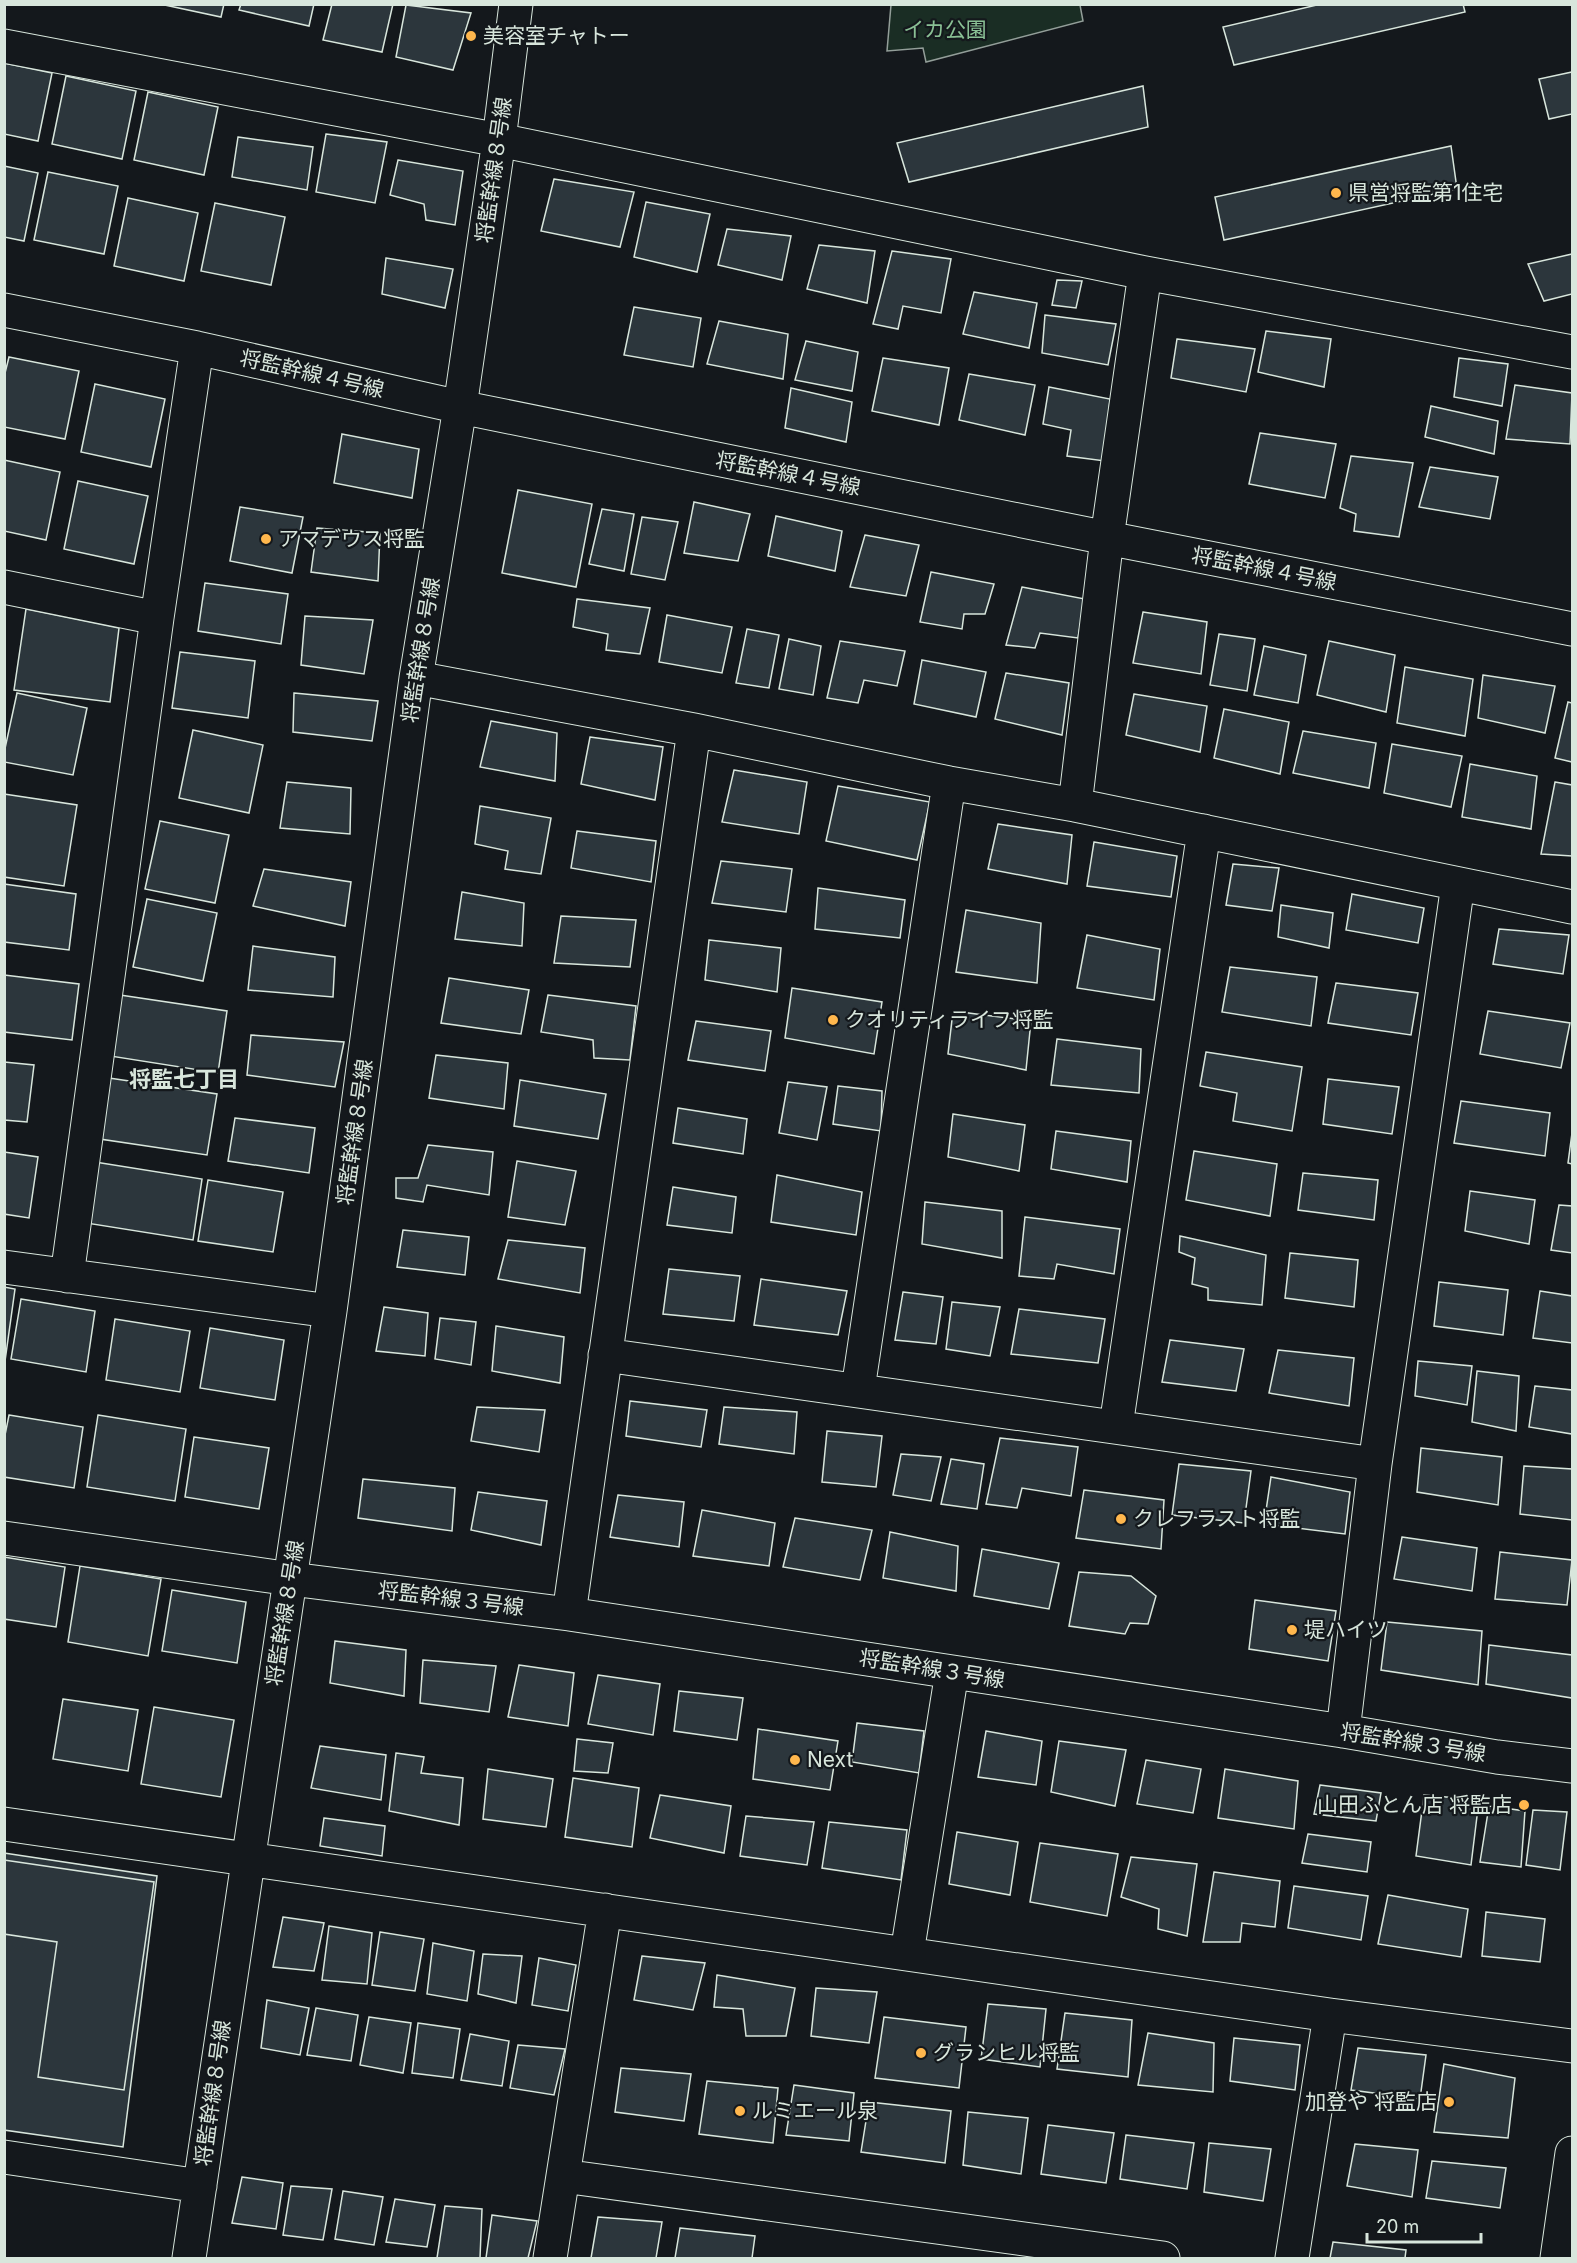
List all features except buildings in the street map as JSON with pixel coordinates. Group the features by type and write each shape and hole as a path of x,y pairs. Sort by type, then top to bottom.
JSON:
{"street":[{"name":"将監幹線８号線","path":"189,2259 330,1311 416,678 460,408 499,140 516,4"},
{"path":"4,46 499,140 1145,273 1572,352"},
{"path":"1075,805 1107,538 1145,273"},
{"name":"将監幹線４号線","path":"4,310 197,348 460,408 1572,629"},
{"path":"67,1276 157,618 197,348"},
{"path":"4,587 157,618"},
{"path":"416,678 694,730 949,783 1075,805 1572,907"},
{"path":"569,1614 694,730"},
{"path":"858,1389 949,783"},
{"path":"1116,1426 1204,831"},
{"path":"1343,1731 1375,1464 1458,884"},
{"path":"4,1267 330,1311"},
{"path":"605,1355 1375,1464"},
{"name":"将監幹線３号線","path":"4,1538 291,1579 569,1614 1343,1731 1497,1757 1572,1766"},
{"path":"907,1953 952,1672"},
{"path":"4,1824 1330,2015 1572,2046"},
{"path":"550,2259 605,1910"},
{"path":"1292,2259 1330,2015"},
{"path":"1557,2259 1572,2153"},
{"path":"4,2157 200,2186"},
{"path":"563,2176 1163,2259"}],"green space":[{"name":"イカ公園","path":"891,5 1080,5 1083,21 926,62 923,48 887,51"}],"place":[{"name":"美容室チャトー","path":"471,36"},
{"name":"県営将監第1住宅","path":"1336,193"},
{"name":"アマデウス将監","path":"266,539"},
{"name":"クオリティライフ将監","path":"833,1020"},
{"name":"クレフラスト将監","path":"1121,1519"},
{"name":"堤ハイツ","path":"1292,1630"},
{"name":"Next","path":"795,1760"},
{"name":"山田ふとん店 将監店","path":"1524,1805"},
{"name":"グランヒル将監","path":"921,2053"},
{"name":"加登や 将監店","path":"1449,2102"},
{"name":"ルミエール泉","path":"740,2111"}],"district":[{"name":"将監七丁目","path":"184,1079"}]}
